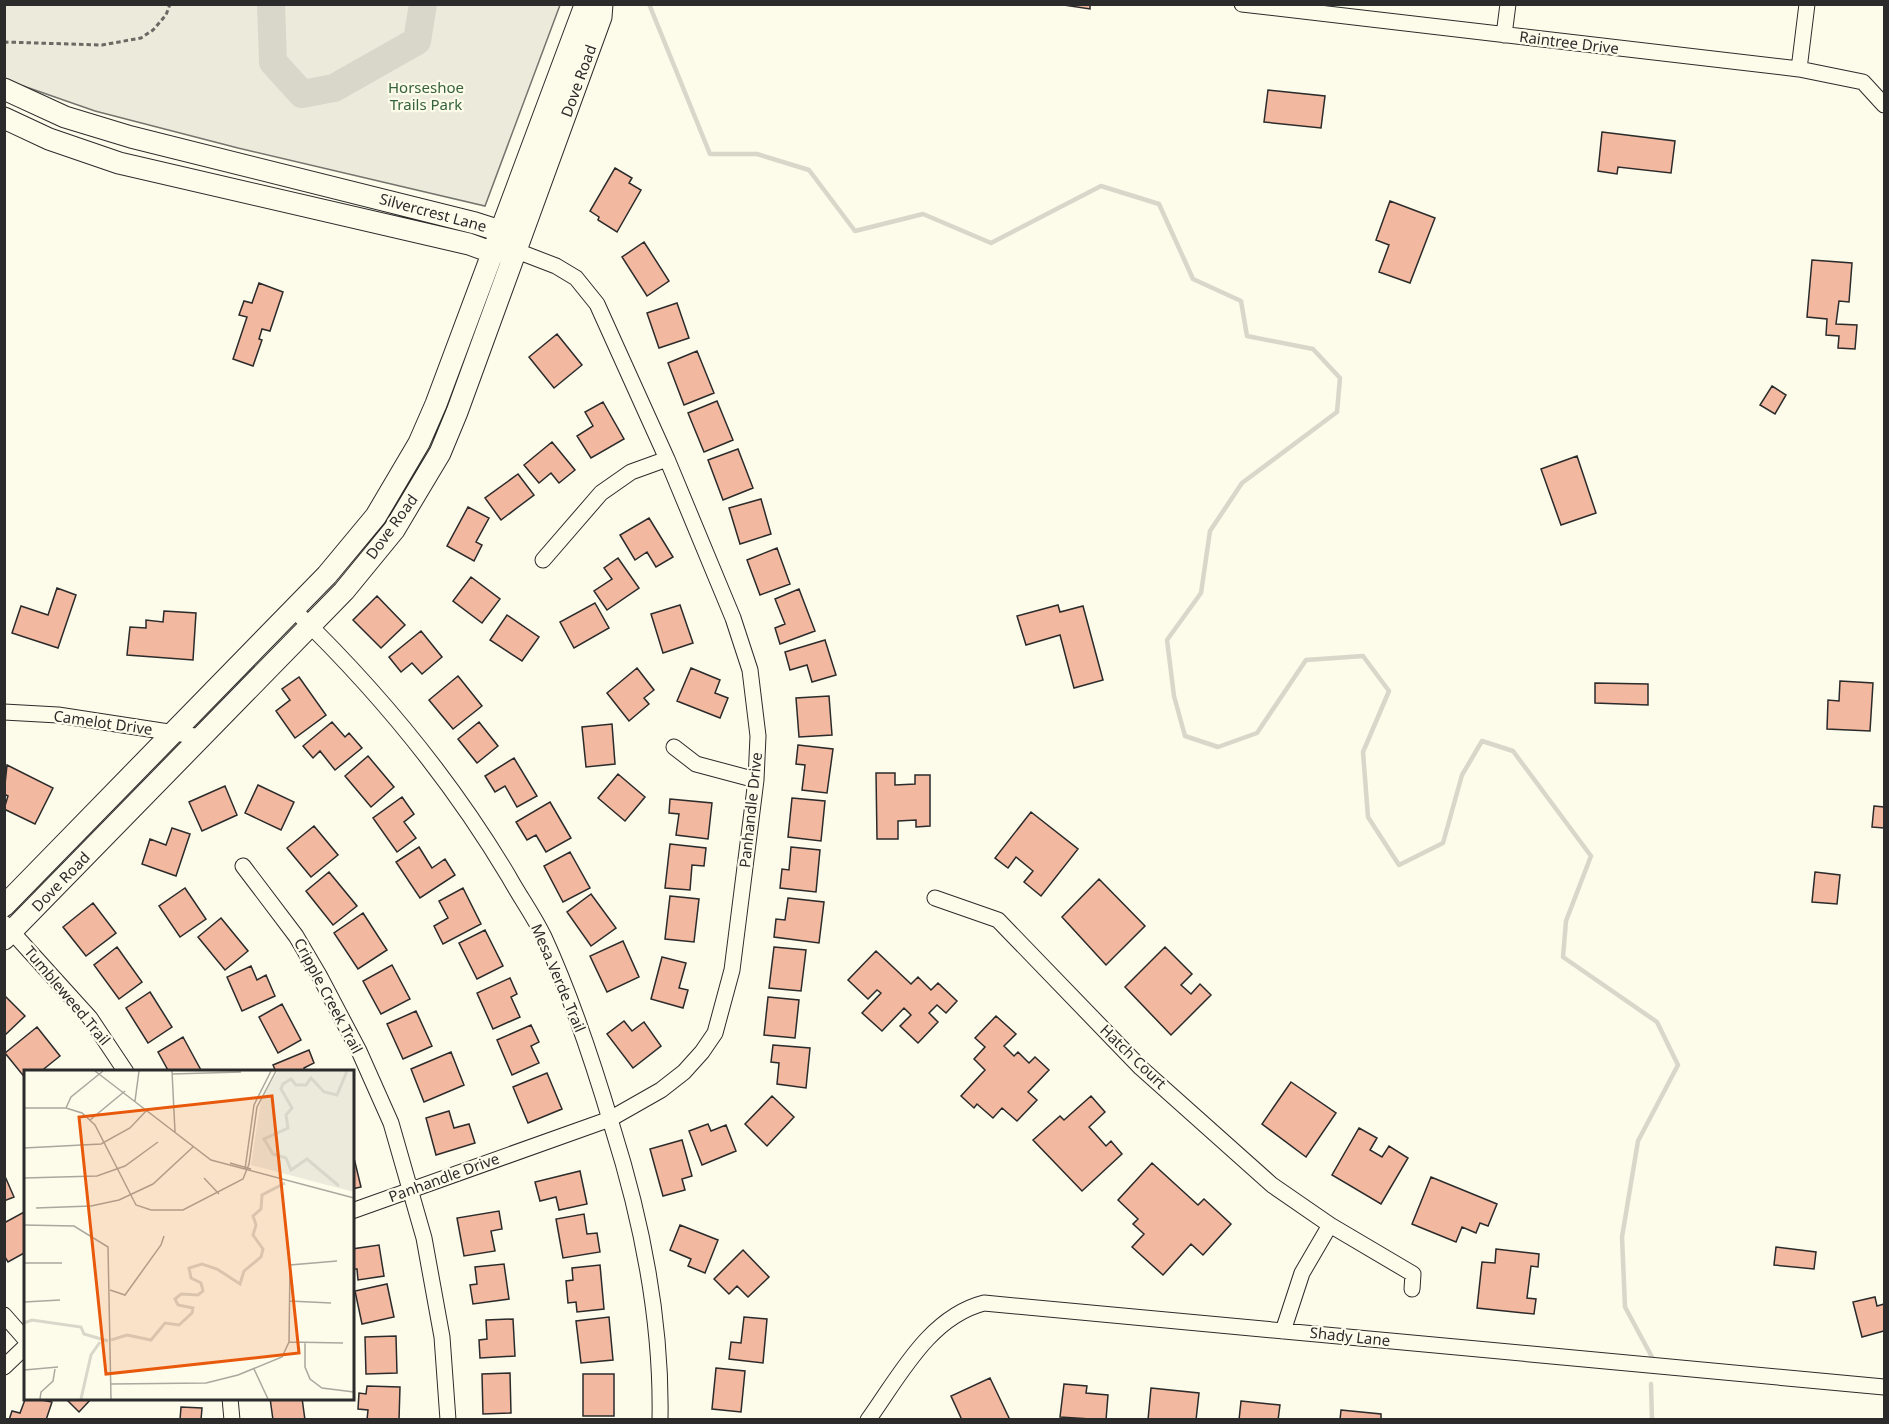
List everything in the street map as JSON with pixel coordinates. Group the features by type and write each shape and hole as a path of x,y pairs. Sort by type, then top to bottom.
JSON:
{"main road":[{"name":"Dove Road","path":"4,906 327,575 376,516 399,481 436,404 579,19 588,4"},
{"name":"Dove Road","path":"7,931 344,591 394,530 418,493 457,412 602,17 602,4"},
{"name":"Silvercrest Lane","path":"4,89 65,117 120,134 475,222 500,231 517,251"},
{"name":"Silvercrest Lane","path":"4,118 49,139 119,163 469,244 491,252 517,251"}],"street":[{"name":"Raintree Drive","path":"1242,4 1799,69 1863,82 1884,105"},
{"path":"1504,35 1508,4"},
{"path":"1799,69 1807,4"},
{"name":"Panhandle Drive","path":"354,1210 610,1119 661,1090 684,1072 715,1033 732,970 756,780 757,724 750,670 733,618 597,304 576,278 556,266 517,251"},
{"path":"543,560 601,493 631,472 666,459"},
{"name":"Mesa Verde Trail","path":"294,610 311,625 403,724 436,765 490,846 543,935 597,1071 634,1195 657,1339 660,1419"},
{"name":"Camelot Drive","path":"4,712 58,715 201,737"},
{"path":"674,747 696,764 756,780"},
{"name":"Cripple Creek Trail","path":"243,866 296,936 319,975 358,1051 391,1123 424,1238 442,1337 448,1419"},
{"name":"Hatch Court","path":"935,897 998,920 1141,1068 1272,1185 1330,1225 1413,1274 1412,1289"},
{"name":"Tumbleweed Trail","path":"7,931 90,1018 125,1070"},
{"path":"1282,1331 1302,1273 1330,1225"},
{"name":"Shady Lane","path":"868,1419 928,1338 954,1315 969,1307 984,1303 1884,1387"},
{"path":"4,1315 24,1338"},
{"path":"4,1367 24,1348"},
{"path":"230,1400 232,1419"}],"path":[{"path":"4,42 102,45 141,38 153,30 170,4"}],"green space":[{"name":"Horseshoe Trails Park","path":"4,5 560,5 485,206 238,148 95,111 9,81 5,78"}],"building":[{"path":"1057,4 1090,4 1090,9"},
{"path":"1268,90 1325,96 1321,128 1264,122"},
{"path":"1602,132 1675,141 1671,173 1618,167 1617,174 1598,171"},
{"path":"615,168 632,178 629,183 641,190 617,232 598,220 599,217 590,211"},
{"path":"1390,201 1435,218 1410,283 1379,272 1389,245 1376,240"},
{"path":"644,242 669,281 647,296 622,257"},
{"path":"1812,260 1852,263 1849,302 1839,301 1836,324 1857,325 1855,349 1838,348 1839,336 1826,335 1827,319 1807,317"},
{"path":"259,283 283,292 270,331 262,329 259,339 262,340 253,366 233,359 247,317 239,315 244,301 252,303"},
{"path":"677,303 689,338 659,348 647,313"},
{"path":"557,334 582,365 554,388 529,357"},
{"path":"697,351 714,393 684,405 668,363"},
{"path":"1772,386 1786,395 1775,414 1760,405"},
{"path":"717,401 733,440 704,452 688,413"},
{"path":"603,402 624,439 591,458 577,436 593,426 585,412"},
{"path":"552,442 575,470 559,483 551,473 539,483 524,465"},
{"path":"738,449 753,488 723,500 708,460"},
{"path":"1577,456 1596,513 1561,525 1541,469"},
{"path":"518,474 534,495 501,520 485,498"},
{"path":"761,499 771,534 740,544 729,508"},
{"path":"468,507 489,518 476,542 482,545 474,561 447,546"},
{"path":"649,518 673,557 656,567 647,552 635,560 620,535"},
{"path":"777,548 790,584 760,595 747,560"},
{"path":"618,558 639,588 607,610 594,591 612,579 604,568"},
{"path":"471,577 500,599 482,623 453,601"},
{"path":"57,588 76,595 58,648 12,633 21,606 48,615"},
{"path":"799,589 815,631 780,644 775,628 785,624 775,599"},
{"path":"377,596 405,625 381,648 353,620"},
{"path":"595,603 609,628 574,648 560,622"},
{"path":"680,605 693,643 663,653 651,614"},
{"path":"1058,605 1060,612 1083,606 1103,680 1074,688 1060,635 1026,645 1017,616"},
{"path":"164,611 196,613 193,660 127,655 130,627 146,628 146,620 163,622"},
{"path":"507,615 539,637 522,661 490,640"},
{"path":"421,631 442,657 422,674 412,663 401,672 389,657"},
{"path":"825,640 836,675 812,682 807,665 790,670 785,652"},
{"path":"637,668 654,690 644,698 649,704 629,721 607,693"},
{"path":"691,668 720,680 715,693 728,698 720,718 677,701"},
{"path":"458,676 482,706 453,729 429,700"},
{"path":"299,677 326,715 295,738 276,711 290,700 282,689"},
{"path":"1840,681 1873,683 1870,731 1827,729 1828,700 1839,701"},
{"path":"1595,683 1648,684 1648,705 1595,703"},
{"path":"829,696 832,735 799,737 796,698"},
{"path":"332,722 345,737 349,733 362,748 335,770 320,751 313,758 303,746"},
{"path":"479,722 498,746 477,763 458,739"},
{"path":"612,724 615,764 586,767 582,727"},
{"path":"798,745 833,749 827,793 802,790 805,765 796,764"},
{"path":"368,756 394,787 371,807 345,776"},
{"path":"514,758 537,796 517,807 505,786 495,792 485,776"},
{"path":"7,765 53,788 35,824 4,809 8,796 4,794"},
{"path":"876,773 895,773 895,785 915,784 915,775 930,775 930,826 916,827 916,820 898,821 898,839 877,839"},
{"path":"618,774 645,797 625,821 598,798"},
{"path":"258,785 294,802 281,830 245,813"},
{"path":"225,786 237,815 202,831 189,802"},
{"path":"402,797 414,814 404,822 416,838 397,852 373,818"},
{"path":"792,798 825,801 821,841 788,837"},
{"path":"670,799 712,803 708,839 676,835 679,814 669,813"},
{"path":"550,802 571,838 546,852 536,835 527,840 516,822"},
{"path":"1874,806 1884,807 1884,828 1872,827"},
{"path":"1031,812 1078,849 1041,896 1024,882 1033,871 1016,857 1008,868 995,858"},
{"path":"314,826 338,855 311,877 287,848"},
{"path":"172,828 190,834 176,876 142,864 150,839 166,845"},
{"path":"670,844 706,848 704,866 692,865 690,890 665,888"},
{"path":"419,847 432,868 445,859 455,875 420,898 396,862"},
{"path":"791,847 820,850 816,892 780,888 782,869 789,870"},
{"path":"570,852 590,888 563,902 544,866"},
{"path":"329,872 357,906 333,925 306,891"},
{"path":"1815,872 1840,875 1837,904 1812,902"},
{"path":"1099,879 1145,926 1106,965 1062,917"},
{"path":"185,888 206,919 180,937 159,906"},
{"path":"463,888 481,924 443,944 434,926 448,918 439,901"},
{"path":"591,894 616,928 591,946 567,912"},
{"path":"670,896 699,899 694,942 665,939"},
{"path":"788,898 824,902 819,943 774,937 776,919 785,920"},
{"path":"93,903 116,933 86,956 63,927"},
{"path":"363,913 387,950 358,969 334,933"},
{"path":"221,918 248,951 225,970 198,937"},
{"path":"485,930 503,966 477,979 459,943"},
{"path":"623,941 639,977 607,992 590,956"},
{"path":"117,947 142,982 119,999 94,965"},
{"path":"774,947 806,950 801,991 769,988"},
{"path":"1165,947 1192,974 1181,985 1191,994 1200,984 1211,995 1171,1035 1125,987"},
{"path":"876,951 911,984 918,977 931,990 938,983 957,1001 946,1013 937,1005 929,1013 938,1022 918,1043 900,1026 911,1015 904,1008 882,1031 862,1013 881,993 877,990 868,999 848,980"},
{"path":"662,957 686,963 679,988 688,990 683,1008 651,999"},
{"path":"392,965 410,999 381,1014 363,981"},
{"path":"251,966 257,980 266,975 275,996 242,1011 227,977"},
{"path":"510,978 517,994 511,997 520,1017 493,1029 477,993"},
{"path":"150,992 172,1027 148,1043 126,1008"},
{"path":"4,995 25,1016 4,1036"},
{"path":"768,997 799,1000 795,1038 764,1035"},
{"path":"282,1004 301,1040 278,1053 259,1017"},
{"path":"416,1011 432,1046 403,1059 387,1024"},
{"path":"996,1016 1016,1034 1004,1046 1014,1056 1018,1052 1029,1063 1035,1057 1049,1070 1028,1092 1037,1100 1017,1121 1002,1108 993,1118 977,1104 974,1108 961,1096 985,1070 974,1059 985,1047 975,1038"},
{"path":"624,1021 632,1031 644,1022 661,1046 633,1068 607,1034"},
{"path":"531,1025 539,1042 531,1046 539,1063 512,1075 497,1040"},
{"path":"37,1027 60,1056 42,1070 24,1070 24,1077 5,1053"},
{"path":"183,1037 201,1070 168,1070 158,1052"},
{"path":"773,1045 810,1048 806,1088 777,1084 779,1063 771,1062"},
{"path":"309,1050 314,1063 304,1068 304,1070 275,1070 273,1065"},
{"path":"451,1052 464,1085 424,1102 411,1069"},
{"path":"547,1073 562,1109 528,1123 513,1087"},
{"path":"1291,1082 1336,1113 1306,1157 1262,1124"},
{"path":"772,1096 794,1117 767,1146 745,1124"},
{"path":"1091,1096 1105,1112 1089,1127 1106,1146 1111,1141 1122,1154 1082,1191 1033,1140 1060,1116 1064,1120"},
{"path":"449,1111 454,1128 469,1124 475,1143 436,1155 426,1118"},
{"path":"708,1124 711,1131 726,1125 736,1151 702,1165 689,1131"},
{"path":"1359,1128 1377,1138 1370,1150 1382,1157 1389,1146 1408,1158 1381,1204 1332,1175"},
{"path":"682,1140 692,1176 682,1179 685,1190 663,1196 650,1149"},
{"path":"354,1158 361,1187 354,1189"},
{"path":"1152,1163 1198,1205 1204,1199 1231,1224 1203,1255 1191,1244 1163,1275 1132,1247 1144,1234 1133,1224 1138,1219 1118,1200"},
{"path":"580,1171 587,1204 559,1210 556,1197 540,1201 535,1182"},
{"path":"4,1174 14,1197 4,1201"},
{"path":"1431,1177 1497,1204 1488,1226 1480,1223 1476,1233 1462,1227 1456,1242 1412,1224"},
{"path":"499,1211 502,1229 491,1231 495,1251 464,1256 457,1218"},
{"path":"24,1212 24,1253 8,1262 4,1255 4,1223"},
{"path":"584,1214 587,1234 597,1233 600,1252 563,1258 556,1219"},
{"path":"680,1225 718,1240 705,1273 688,1266 691,1259 670,1250"},
{"path":"379,1245 384,1276 358,1280 357,1269 354,1269 354,1249"},
{"path":"1776,1247 1816,1252 1814,1269 1774,1265"},
{"path":"1496,1249 1539,1254 1538,1267 1531,1266 1527,1298 1536,1299 1534,1314 1477,1308 1482,1262 1495,1263"},
{"path":"743,1250 769,1277 748,1297 737,1286 729,1294 714,1279"},
{"path":"504,1264 509,1299 473,1304 470,1285 477,1284 475,1267"},
{"path":"600,1265 604,1309 577,1312 576,1302 568,1303 566,1281 573,1280 572,1268"},
{"path":"387,1284 394,1317 362,1324 355,1291"},
{"path":"1875,1297 1877,1306 1884,1304 1884,1331 1862,1337 1853,1302"},
{"path":"609,1317 613,1360 581,1363 576,1321"},
{"path":"744,1317 767,1319 763,1363 729,1359 731,1342 741,1343"},
{"path":"513,1319 515,1356 480,1358 479,1340 487,1339 486,1320"},
{"path":"396,1336 397,1373 366,1374 365,1337"},
{"path":"716,1368 745,1371 741,1412 712,1409"},
{"path":"510,1373 511,1413 483,1414 482,1374"},
{"path":"583,1374 614,1374 614,1416 583,1416"},
{"path":"990,1378 1010,1420 962,1420 951,1396"},
{"path":"1064,1384 1087,1386 1086,1393 1108,1395 1106,1420 1060,1417"},
{"path":"367,1386 400,1387 399,1420 367,1420 368,1410 358,1409 359,1393 366,1394"},
{"path":"1151,1388 1199,1393 1196,1420 1148,1420"},
{"path":"25,1400 52,1402 46,1420 9,1420 12,1411 20,1413"},
{"path":"67,1400 90,1400 79,1412"},
{"path":"270,1400 302,1400 305,1420 273,1420"},
{"path":"1241,1401 1280,1405 1278,1420 1239,1420"},
{"path":"181,1407 202,1408 201,1420 180,1420"},
{"path":"1341,1410 1381,1414 1381,1420 1340,1420"}],"waterway":[{"path":"271,4 273,62 302,94 334,88 417,41 423,4"},
{"path":"649,4 710,154 757,154 809,170 855,231 923,214 991,243 1101,186 1159,204 1193,279 1241,301 1247,336 1313,349 1340,378 1337,412 1242,483 1210,531 1201,593 1167,640 1174,696 1185,736 1218,747 1257,733 1306,660 1363,656 1389,691 1363,752 1368,817 1399,865 1443,843 1462,775 1482,741 1513,751 1591,856 1566,921 1563,957 1657,1022 1678,1065 1638,1141 1622,1237 1625,1307 1652,1357"},
{"path":"1651,1384 1652,1420"}]}
